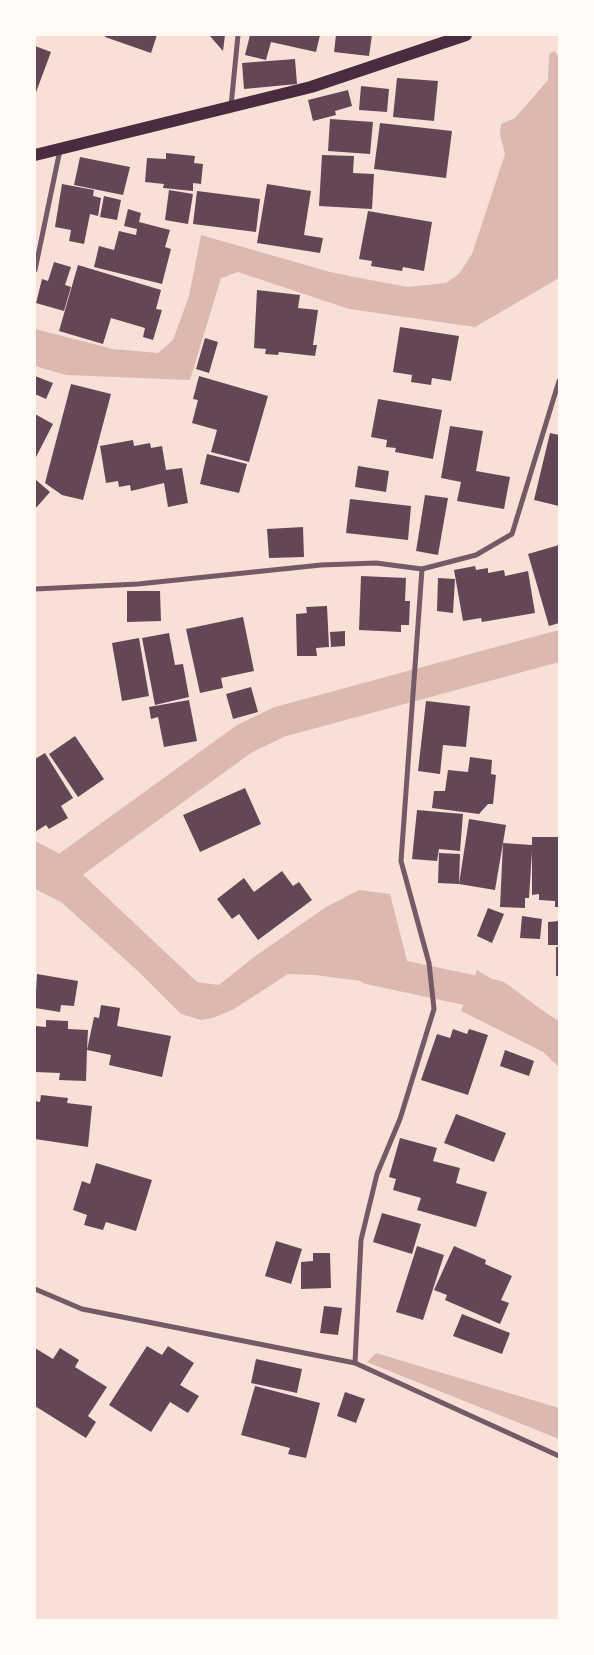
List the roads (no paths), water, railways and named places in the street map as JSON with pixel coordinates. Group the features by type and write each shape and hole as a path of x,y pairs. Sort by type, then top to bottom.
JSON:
{"main road":[{"path":"35,155 311,87 466,35"}],"street":[{"path":"231,106 238,35"},
{"path":"35,270 60,150"},
{"path":"35,589 138,584 321,564 376,562 422,569 476,555 512,534 559,381"},
{"path":"355,1364 361,1240 377,1174 400,1119 434,1010 429,963 401,861 422,569"},
{"path":"35,1289 82,1309 355,1364 559,1456"}],"waterway":[{"path":"56,875 244,739 279,722 559,646"},
{"path":"370,969 497,996 559,1042"}]}
